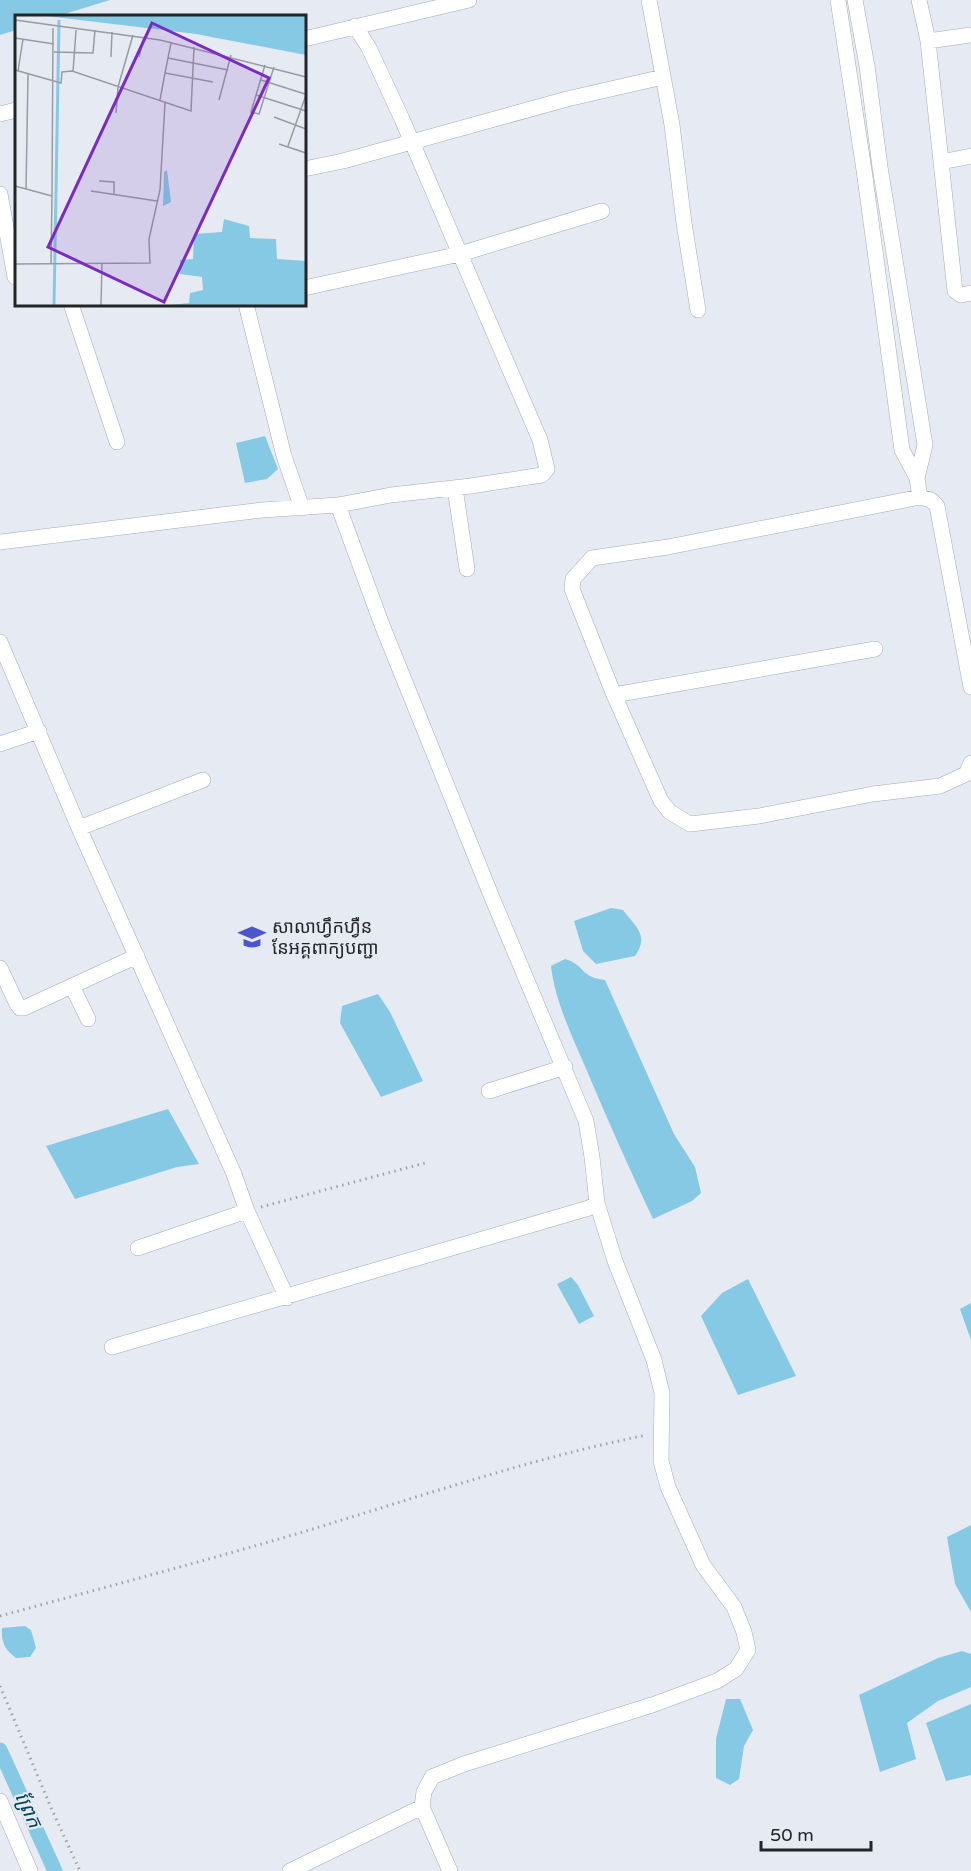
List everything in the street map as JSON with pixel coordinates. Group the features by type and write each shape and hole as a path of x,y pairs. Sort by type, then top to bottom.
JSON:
{"street":[{"path":"306,38 469,0"},
{"path":"649,0 672,125 698,310"},
{"path":"838,0 864,170 902,450 917,478 920,497"},
{"path":"855,0 925,445 917,478"},
{"path":"919,0 928,41 955,291 961,295 971,293"},
{"path":"0,542 262,510 338,505 392,495 542,475 547,469 540,440 412,143 369,48 355,26"},
{"path":"928,41 971,35"},
{"path":"306,169 412,143 567,99 663,77"},
{"path":"0,114 15,110"},
{"path":"941,162 971,156"},
{"path":"0,194 15,277"},
{"path":"306,288 460,254 602,211"},
{"path":"72,306 117,442"},
{"path":"246,306 284,456 302,508"},
{"path":"455,488 458,522 467,569"},
{"path":"971,687 937,506 931,500 920,497 668,547 592,558 573,579 572,589 614,695 661,801 680,820 690,824 759,816 873,794 940,786 966,774 971,763"},
{"path":"338,505 382,625 586,1121 597,1203 615,1261 654,1360 662,1393 661,1461 672,1496 703,1565 734,1607 748,1650 736,1669 717,1681 662,1702 520,1745 432,1777 424,1792 422,1807 450,1871"},
{"path":"0,642 79,828 287,1298"},
{"path":"614,695 875,649"},
{"path":"0,744 39,731"},
{"path":"79,828 203,780"},
{"path":"0,968 20,1008 24,1008 137,956"},
{"path":"72,986 88,1018"},
{"path":"489,1091 565,1068"},
{"path":"112,1347 287,1298 441,1250 589,1208 597,1203"},
{"path":"138,1248 247,1211"},
{"path":"0,1801 30,1871"},
{"path":"290,1871 422,1807"}],"path":[{"path":"247,1211 424,1164"},
{"path":"0,1616 205,1560 462,1483 611,1442 661,1432"},
{"path":"0,1686 80,1871"}],"water":[{"path":"0,0 110,0 61,15 15,15 15,30 0,35"},
{"path":"265,436 278,469 267,479 245,483 236,443"},
{"path":"611,908 623,910 640,932 641,943 635,956 596,964 583,951 574,921"},
{"path":"565,959 576,964 586,974 605,980 674,1134 695,1167 701,1193 692,1201 653,1219 560,1006 551,966"},
{"path":"378,994 390,1012 423,1081 381,1097 340,1023 342,1006"},
{"path":"168,1109 199,1164 177,1167 75,1199 46,1146"},
{"path":"571,1277 578,1285 594,1316 579,1324 557,1284"},
{"path":"748,1279 796,1376 738,1395 701,1316 722,1293"},
{"path":"971,1303 971,1340 960,1309"},
{"path":"971,1525 971,1612 955,1584 947,1537"},
{"path":"25,1626 31,1630 36,1648 30,1657 16,1658 4,1645 2,1628"},
{"path":"962,1651 971,1654 971,1687 938,1701 907,1723 916,1759 880,1772 859,1695 938,1658"},
{"path":"726,1699 740,1699 753,1730 744,1746 739,1779 730,1785 716,1778 716,1739"},
{"path":"971,1704 971,1775 946,1781 926,1723"}],"waterway":[{"name":"ព្រែក","path":"0,1750 55,1871"}],"place":[{"name":"សាលាហ្វឹកហ្វឺន នែអគ្គពាក្យបញ្ជា","path":"252,937"}]}
